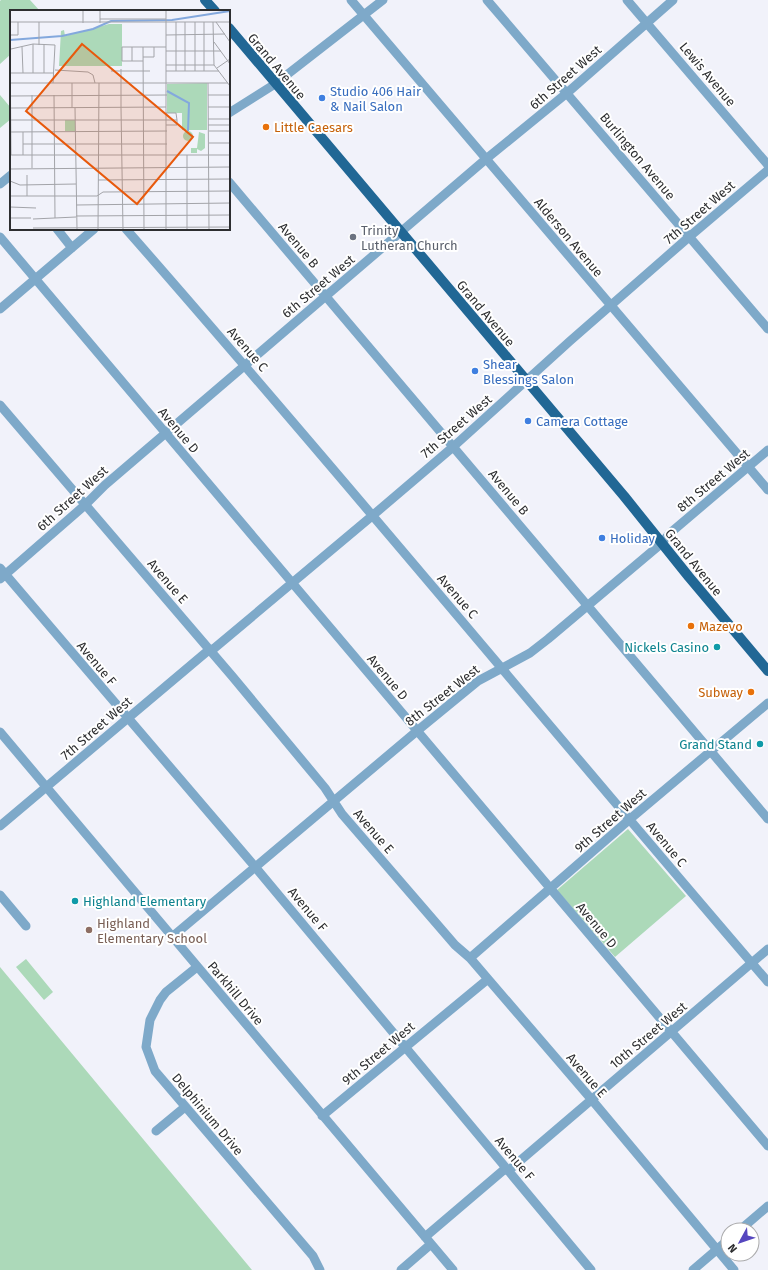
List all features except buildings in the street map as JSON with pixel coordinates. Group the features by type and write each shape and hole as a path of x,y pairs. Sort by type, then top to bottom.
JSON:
{"main road":[{"path":"205,0 213,10"},
{"name":"Grand Avenue","path":"230,29 624,496 768,671"}],"street":[{"name":"Alderson Avenue","path":"351,0 768,490"},
{"path":"230,112 275,84 383,0"},
{"name":"Burlington Avenue","path":"487,0 768,329"},
{"name":"Lewis Avenue","path":"627,0 768,165"},
{"name":"6th Street West","path":"2,574 85,505 104,485 486,159 567,94 673,0"},
{"name":"7th Street West","path":"0,826 127,718 292,583 453,447 689,236 768,170"},
{"path":"0,184 10,176"},
{"name":"Avenue B","path":"230,183 768,819"},
{"path":"58,230 72,248"},
{"path":"0,309 36,280 93,230"},
{"name":"Avenue C","path":"127,230 245,365 768,982"},
{"name":"Avenue D","path":"0,237 768,1146"},
{"name":"Avenue E","path":"0,405 326,788 342,814 455,945 470,958 592,1100 734,1270"},
{"name":"8th Street West","path":"172,937 478,681 530,653 662,543 669,534 768,450"},
{"name":"Avenue F","path":"2,574 255,867 591,1270"},
{"name":"9th Street West","path":"470,958 630,819 768,703"},
{"name":"Parkhill Drive","path":"0,732 453,1270"},
{"path":"0,895 26,926"},
{"name":"10th Street West","path":"425,1237 592,1100 768,949"},
{"name":"Delphinium Drive","path":"197,966 166,992 160,1000 150,1020 146,1048 155,1071 313,1256 320,1270"},
{"name":"9th Street West","path":"322,1116 488,979"},
{"path":"156,1130 185,1107"},
{"path":"749,1222 768,1206"},
{"path":"401,1270 431,1244"},
{"path":"693,1270 720,1247"}],"green space":[{"path":"30,0 39,10 10,10 10,55 0,64 0,1"},
{"path":"0,95 10,107 10,120 0,128"},
{"path":"628,829 686,896 615,957 557,890"},
{"path":"26,959 53,992 44,1000 16,967"},
{"path":"0,967 252,1270 0,1270"}],"place":[{"name":"Studio 406 Hair & Nail Salon","path":"322,98"},
{"name":"Little Caesars","path":"266,127"},
{"name":"Trinity Lutheran Church","path":"353,237"},
{"name":"Shear Blessings Salon","path":"475,371"},
{"name":"Camera Cottage","path":"528,421"},
{"name":"Holiday","path":"602,538"},
{"name":"Mazevo","path":"691,626"},
{"name":"Nickels Casino","path":"717,647"},
{"name":"Subway","path":"751,692"},
{"name":"Grand Stand","path":"760,744"},
{"name":"Highland Elementary","path":"75,901"},
{"name":"Highland Elementary School","path":"89,930"}]}
